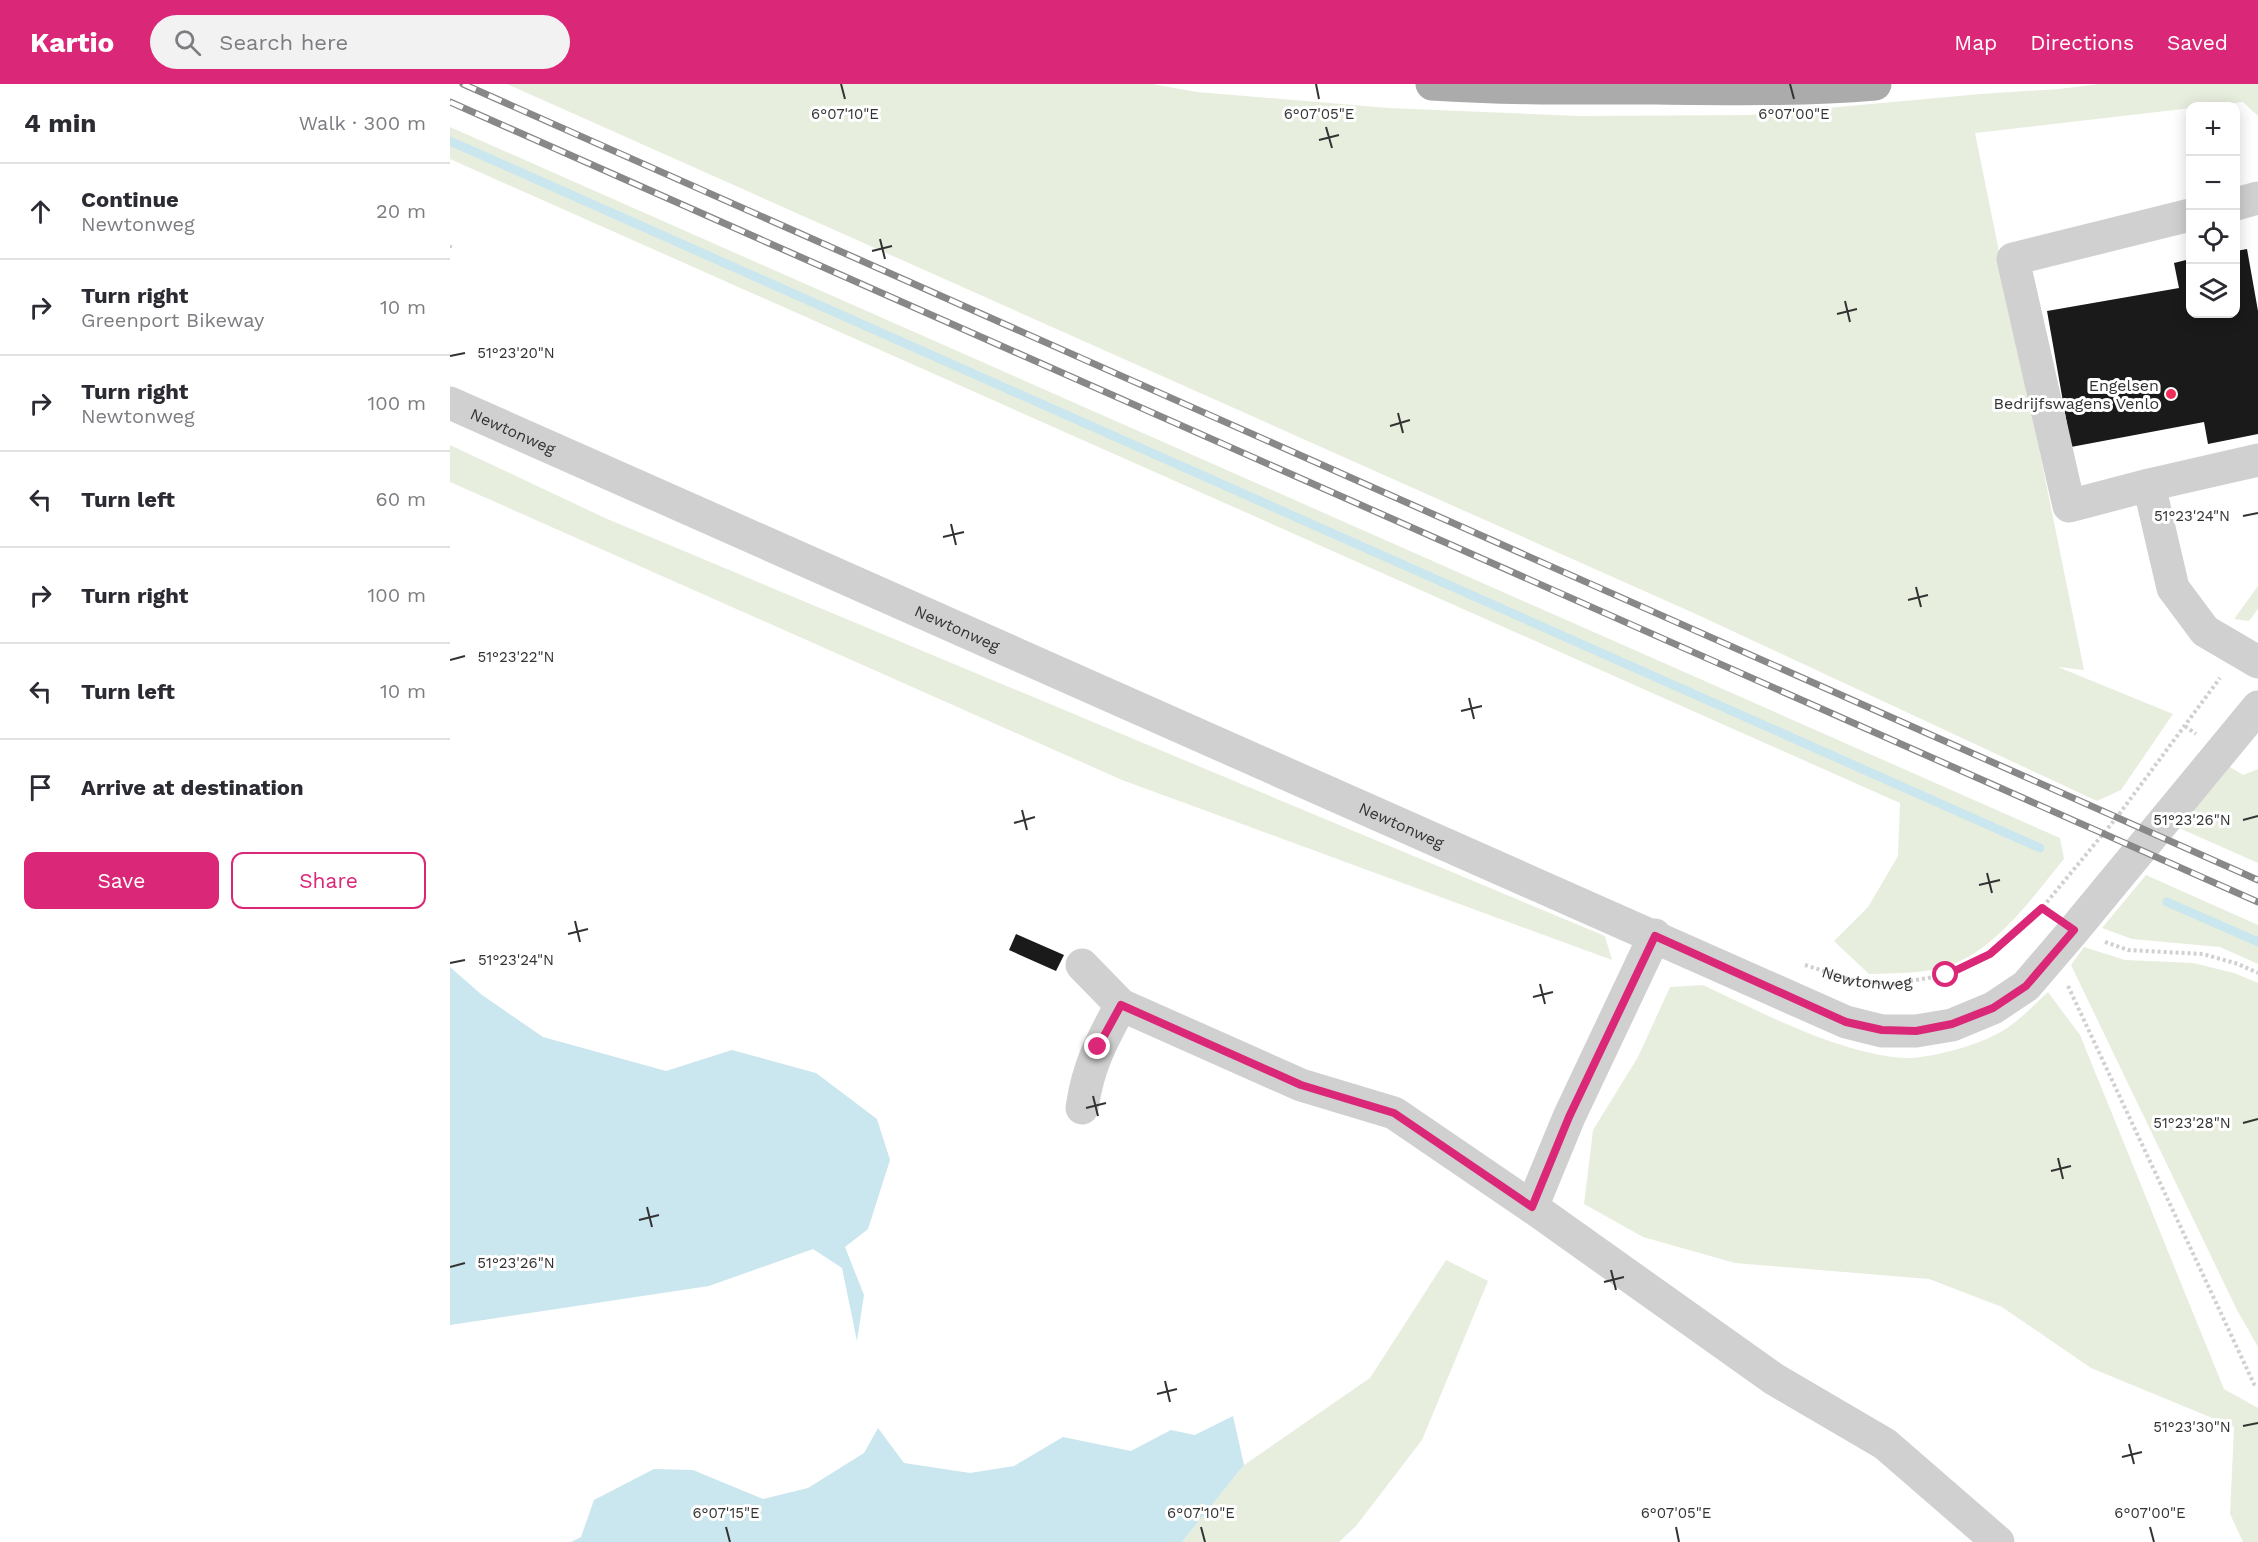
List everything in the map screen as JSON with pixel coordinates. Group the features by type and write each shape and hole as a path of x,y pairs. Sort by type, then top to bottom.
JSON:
{"main road":[{"path":"1432,84 1655,88 1770,88 1875,84"}],"street":[{"path":"2240,203 2258,198"},
{"path":"2186,216 2013,259 2069,506 2258,460"},
{"name":"Newtonweg","path":"450,403 1846,1022 1882,1030 1916,1031 1952,1024 1993,1008 2026,986 2258,707"},
{"path":"2150,485 2173,588 2205,631 2258,662"},
{"path":"1532,1207 1569,1117 1655,936"},
{"path":"1082,965 1121,1005 1301,1085 1394,1113 1532,1207 1774,1379 1885,1444 1998,1542"},
{"path":"1082,1108 1086,1080 1098,1047 1121,1005"}],"path":[{"name":"Newtonweg","path":"1803,964 1851,980 1893,984 1946,975 1990,954 2042,908 2117,817 2185,726"},
{"path":"2042,908 2064,941 2254,1384 2258,1386"},
{"path":"2064,941 2128,950 2203,954 2238,964 2258,973"}],"green space":[{"path":"507,84 1152,84 1197,92 1389,108 1580,116 1750,115 2099,84 2258,84 2258,116 2243,102 2186,102 2186,109 1975,133 2084,670 2058,667 2173,714 2121,790 2097,801 1698,615"},
{"path":"450,127 2060,838 2064,859 2014,919 1968,957 1951,965 1931,970 1869,974 1834,941 1868,907 1898,856 1900,803 450,159"},
{"path":"450,445 605,518 1605,936 1612,960 1122,780 450,482"},
{"path":"2258,586 2258,609 2249,621 2234,619"},
{"path":"2230,767 2243,775 2258,769 2258,863 2179,828"},
{"path":"2146,875 2258,925 2258,964 2220,947 2132,939 2102,928"},
{"path":"2084,947 2125,960 2193,963 2234,973 2258,983 2258,1347 2237,1310 2071,965"},
{"path":"1703,985 1775,1019 1827,1040 1878,1055 1903,1058 1942,1053 1985,1040 2013,1024 2048,992 2080,1035 2224,1389 2258,1408 2258,1542 2243,1542 2230,1514 2234,1427 2091,1368 2002,1307 1929,1279 1735,1263 1643,1237 1584,1204 1593,1130 1638,1057 1670,987"},
{"path":"1446,1260 1488,1281 1422,1440 1356,1526 1339,1542 1182,1542 1244,1465 1370,1378"}],"water":[{"path":"450,967 482,995 543,1037 666,1071 732,1050 816,1073 877,1119 890,1160 868,1229 845,1247 864,1295 857,1341 842,1268 813,1249 709,1286 450,1325"},
{"path":"1233,1416 1244,1465 1182,1542 571,1542 581,1537 594,1500 654,1469 693,1470 763,1499 808,1488 864,1453 878,1428 904,1463 970,1473 1014,1466 1063,1437 1131,1451 1171,1430 1195,1435"}],"building":[{"path":"2247,249 2258,311 2258,434 2208,444 2204,422 2071,447 2047,311 2179,288 2174,263 2186,260 2186,318 2240,318 2240,250"},
{"path":"1016,934 1064,955 1056,971 1009,950"}],"waterway":[{"path":"450,141 2040,848"},
{"path":"2167,902 2258,942"}],"railway":[{"path":"463,84 2258,880"},
{"path":"450,102 2258,902"}],"place":[{"name":"Engelsen Bedrijfswagens Venlo","path":"2171,394"}],"route":[{"path":"1098,1047 1121,1005 1301,1085 1394,1113 1532,1207 1569,1117 1655,936 1846,1022 1882,1030 1916,1031 1952,1024 1993,1008 2026,986 2074,930 2042,908 1990,954 1946,975"}]}
